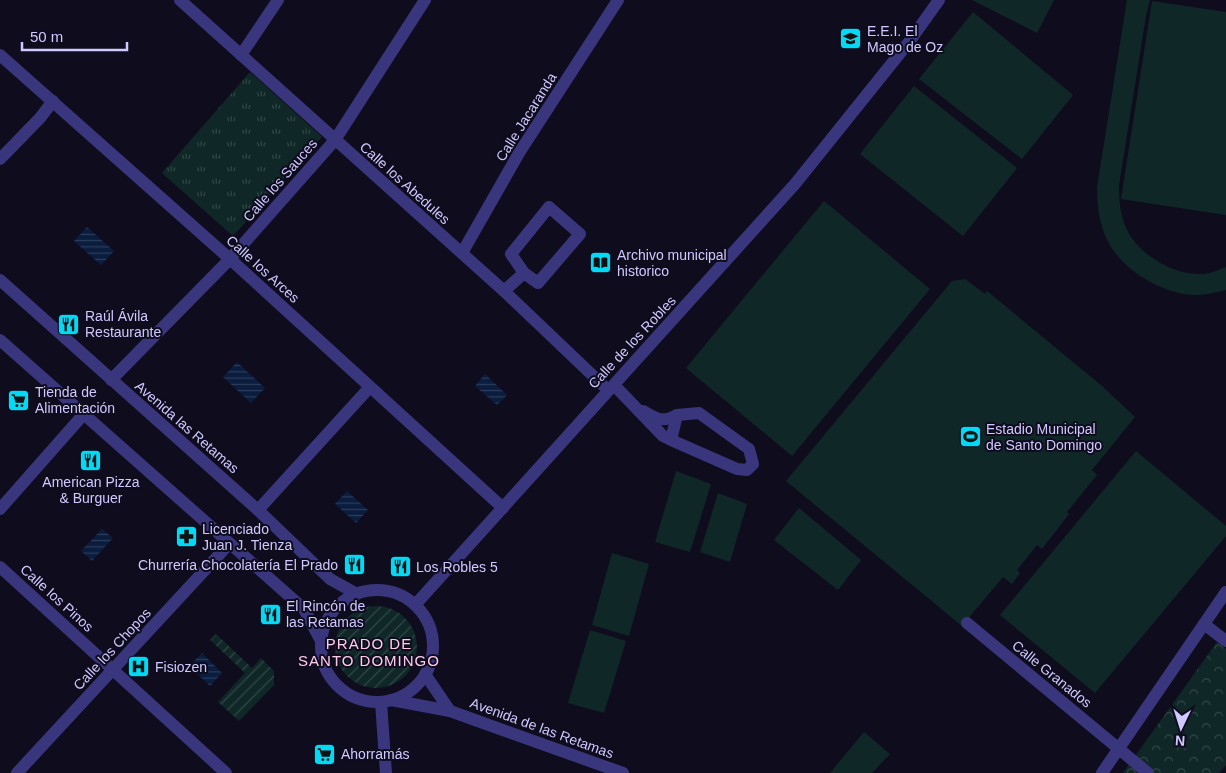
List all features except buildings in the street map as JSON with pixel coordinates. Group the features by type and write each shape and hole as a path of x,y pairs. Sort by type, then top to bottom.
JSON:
{"street":[{"name":"Calle los Abedules","path":"180,0 611,388 633,405 663,436 737,469 748,470 753,464 749,449 699,413 677,415"},
{"path":"241,55 278,0"},
{"name":"Calle los Sauces","path":"111,380 230,259 335,140 425,0"},
{"name":"Calle Jacaranda","path":"462,253 520,153 618,0"},
{"name":"Calle de los Robles","path":"415,605 807,169 909,42 939,0"},
{"name":"Calle los Arces","path":"0,55 53,100 230,259 503,508"},
{"path":"0,159 40,118 53,100"},
{"path":"549,207 580,234 538,283 524,272 511,254 549,207"},
{"path":"504,291 524,272"},
{"name":"Avenida las Retamas","path":"0,280 258,510 330,579 356,594"},
{"path":"0,340 304,609 321,641"},
{"path":"258,510 370,387"},
{"path":"633,405 657,418 667,420 677,415"},
{"path":"0,509 83,414"},
{"path":"671,440 677,415"},
{"name":"Calle los Chopos","path":"17,773 229,544"},
{"name":"Calle los Pinos","path":"0,567 226,773"},
{"path":"372,590 388,591 403,596 415,605 427,620 432,638 432,657 425,674 416,686 404,694 386,701 364,700 348,694 336,684 325,668 321,641 324,626 332,612 343,601 356,594 372,590"},
{"path":"1102,773 1226,592"},
{"name":"Calle Granados","path":"967,623 1148,773"},
{"path":"1204,624 1226,641"},
{"name":"Avenida de las Retamas","path":"425,674 450,711"},
{"path":"386,701 386,773"},
{"name":"Avenida de las Retamas","path":"386,701 450,711 624,773"},
{"path":"1092,773 1118,748"}],"green space":[{"path":"972,0 1054,0 1037,33"},
{"path":"1127,0 1150,0 1119,185 1120,208 1123,219 1127,230 1140,248 1149,256 1170,268 1193,274 1204,274 1226,267 1226,290 1189,295 1163,288 1143,278 1125,264 1111,247 1104,233 1097,187"},
{"path":"1152,1 1226,12 1226,215 1121,199"},
{"path":"973,12 1073,95 1022,159 919,79"},
{"path":"250,72 322,137 233,236 162,173"},
{"path":"914,86 1017,168 963,236 860,154"},
{"path":"824,201 930,289 792,456 686,368"},
{"name":"Estadio Municipal de Santo Domingo","path":"965,279 985,294 987,291 1102,386 1135,417 1092,470 1097,475 1067,512 1069,514 1042,549 1037,545 1017,570 1020,573 1012,584 1003,577 962,626 786,481 952,281"},
{"path":"1136,451 1226,526 1226,536 1095,693 1000,615"},
{"path":"676,471 711,484 690,552 655,542"},
{"path":"718,493 747,504 730,562 700,552"},
{"path":"799,508 861,560 838,590 774,540"},
{"path":"612,553 649,564 629,636 592,625"},
{"path":"376,606 392,609 405,618 414,631 417,647 414,663 405,676 392,685 376,688 360,685 347,676 338,663 335,647 338,631 347,618 360,609"},
{"path":"590,630 626,641 604,713 568,703"},
{"path":"216,634 252,668 261,658 274,671 274,685 239,721 218,702 245,673 210,640"},
{"path":"1217,642 1226,649 1226,765 1219,773 1123,773"},
{"path":"864,732 890,754 872,773 830,773"}],"water":[{"path":"87,227 114,251 101,265 74,241"},
{"path":"237,362 265,388 251,403 223,377"},
{"path":"485,374 507,395 497,405 475,386"},
{"path":"347,491 368,510 356,523 335,504"},
{"path":"102,529 113,538 92,561 81,551"},
{"path":"202,653 222,673 210,686 189,666"}],"place":[{"name":"E.E.I. El Mago de Oz","path":"851,39"},
{"name":"Archivo municipal historico","path":"601,263"},
{"name":"Raúl Ávila Restaurante","path":"69,324"},
{"name":"Tienda de Alimentación","path":"19,400"},
{"name":"Estadio Municipal de Santo Domingo","path":"970,437"},
{"name":"American Pizza & Burguer","path":"91,460"},
{"name":"Licenciado Juan J. Tienza","path":"186,537"},
{"name":"Churrería Chocolatería El Prado","path":"354,565"},
{"name":"Los Robles 5","path":"400,567"},
{"name":"El Rincón de las Retamas","path":"270,614"},
{"name":"Fisiozen","path":"139,667"},
{"name":"Ahorramás","path":"325,754"}],"district":[{"name":"PRADO DE SANTO DOMINGO","path":"369,652"}]}
